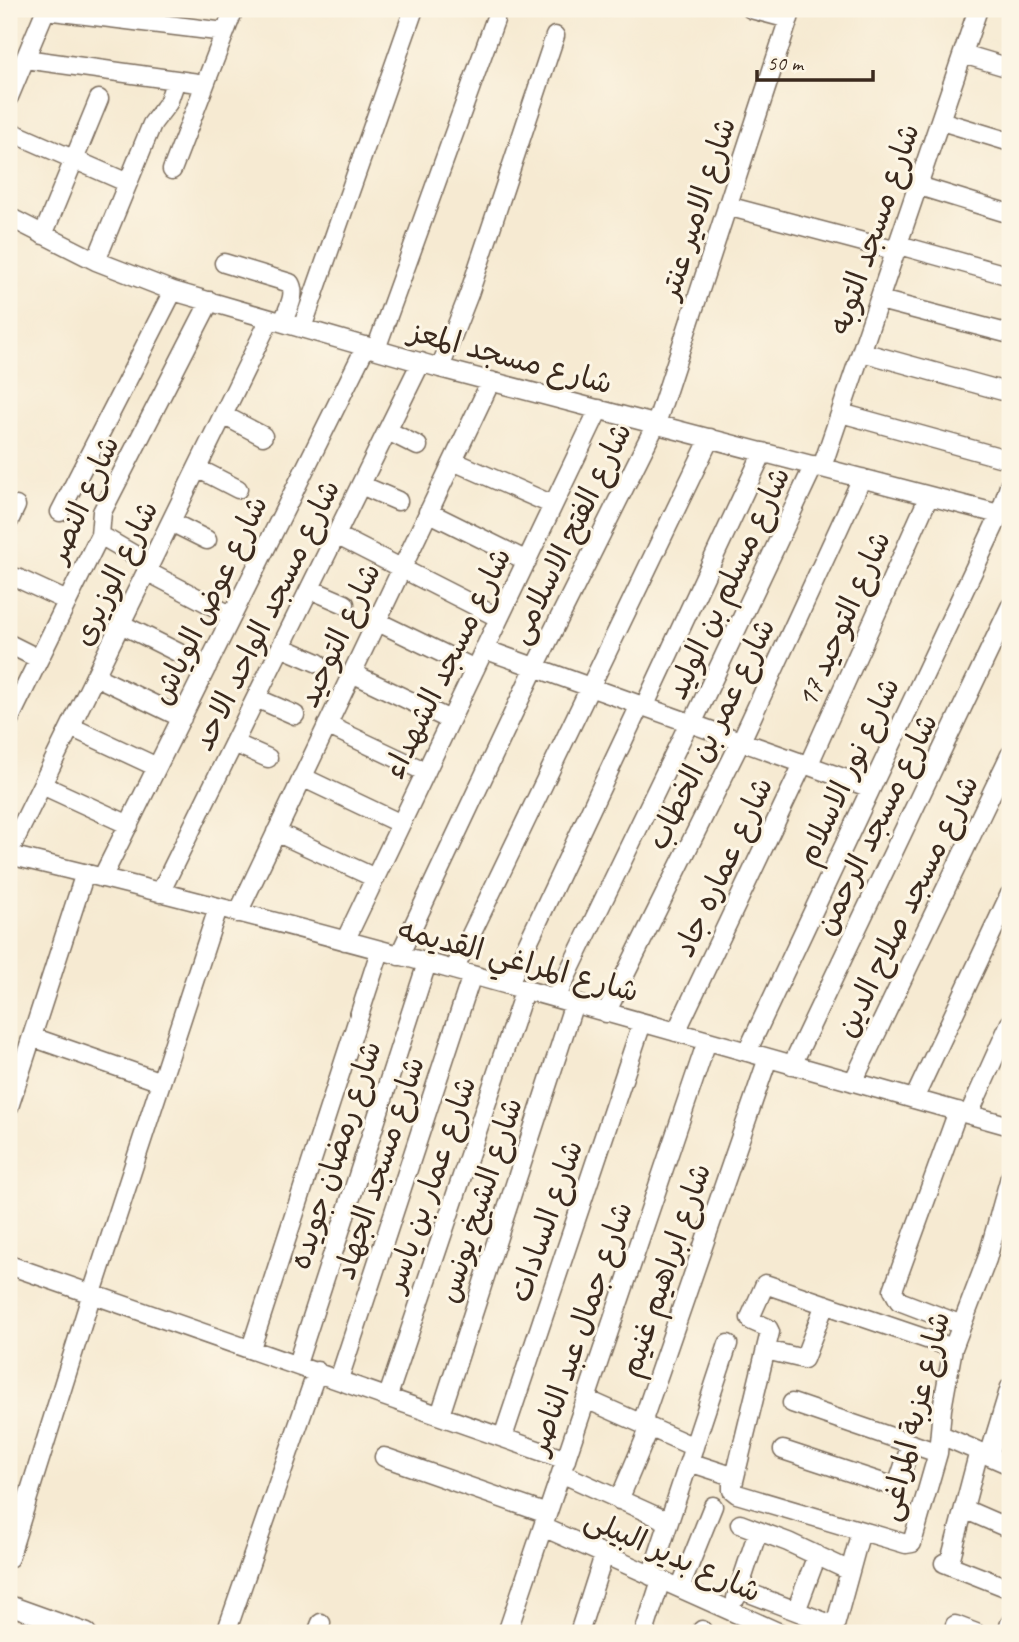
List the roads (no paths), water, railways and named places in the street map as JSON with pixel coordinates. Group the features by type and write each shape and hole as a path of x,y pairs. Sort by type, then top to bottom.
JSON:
{"street":[{"path":"172,170 234,9"},
{"path":"302,328 414,9"},
{"path":"751,9 790,14"},
{"name":"شارع مسجد التوبه","path":"818,466 841,413 978,9"},
{"path":"11,86 46,10 225,32"},
{"name":"شارع الامير عنتر","path":"656,424 790,14"},
{"name":"شارع عوض الوياش","path":"9,1107 32,1037 94,876 129,825 232,616 371,348 495,20"},
{"path":"440,368 469,294 555,36"},
{"path":"963,54 1010,68"},
{"path":"25,59 205,84"},
{"path":"96,261 152,124 168,103 176,80"},
{"path":"43,235 99,99"},
{"path":"941,121 1010,142"},
{"path":"9,131 128,183"},
{"path":"919,186 1010,214"},
{"path":"727,206 1010,276"},
{"name":"شارع مسجد المعز","path":"9,217 96,261 173,291 440,368 1005,515"},
{"name":"شارع الوزيرى","path":"9,854 223,415 293,296 290,283 223,263"},
{"path":"60,512 173,291"},
{"path":"880,300 1010,334"},
{"name":"شارع النصر","path":"10,716 100,535 103,512 209,301"},
{"path":"862,352 1010,393"},
{"name":"شارع مسجد الواحد الاحد","path":"160,893 421,362"},
{"name":"شارع التوحيد","path":"238,913 491,381"},
{"name":"شارع مسجد الشهداء","path":"345,941 599,409"},
{"path":"841,413 1010,460"},
{"path":"223,415 263,436"},
{"name":"شارع الفتح الاسلامى","path":"399,956 535,667 656,424"},
{"path":"388,431 418,446"},
{"name":"شارع مسجد الجهاد","path":"339,1379 463,973 589,687 710,438"},
{"name":"شارع عمار بن ياسر","path":"388,1396 517,987 642,706 763,452"},
{"path":"453,461 553,505"},
{"name":"شارع مسلم بن الوليد","path":"565,1001 691,723 818,466"},
{"path":"197,468 238,489"},
{"name":"شارع عمر بن الخطاب","path":"606,1013 741,741 862,478"},
{"name":"شارع نور الاسلام","path":"747,1052 871,788 1005,515 1010,483"},
{"path":"361,485 398,501"},
{"name":"شارع التوحيد 17","path":"806,765 929,496"},
{"path":"428,512 527,561"},
{"path":"170,522 207,540"},
{"path":"100,535 148,567 232,616"},
{"path":"336,536 499,618"},
{"path":"17,578 67,601"},
{"path":"310,589 345,604"},
{"name":"شارع مسجد الرحمن","path":"792,1065 1010,607"},
{"path":"376,621 475,669"},
{"path":"121,624 207,667"},
{"path":"9,643 39,659"},
{"path":"281,647 318,663"},
{"path":"484,649 871,788"},
{"path":"352,673 450,720"},
{"path":"95,676 182,718"},
{"path":"256,698 295,715"},
{"path":"327,725 426,772"},
{"path":"71,727 158,767"},
{"path":"234,743 268,758"},
{"name":"شارع مسجد صلاح الدين","path":"853,1082 1010,755"},
{"name":"شارع عماره جاد","path":"676,1032 806,765"},
{"path":"302,777 401,824"},
{"path":"41,785 129,825"},
{"path":"276,832 375,878"},
{"name":"شارع المراغي القديمه","path":"9,854 517,987 1010,1125"},
{"path":"914,1099 1010,894"},
{"path":"9,1558 92,1293 218,908"},
{"path":"251,1348 380,951"},
{"name":"شارع رمضان جويده","path":"297,1364 427,963"},
{"name":"شارع الشيخ يونس","path":"440,1415 565,1001"},
{"name":"شارع السادات","path":"503,1437 642,1023"},
{"path":"962,1325 899,1301 892,1290 963,1113 1010,1023"},
{"path":"32,1037 161,1082"},
{"name":"شارع جمال عبد الناصر","path":"507,1633 707,1041"},
{"name":"شارع ابراهيم غنيم","path":"619,1500 647,1433 643,1417 768,1058"},
{"name":"شارع عزبة المراغى","path":"861,1531 906,1544 913,1541 938,1453 942,1409 953,1348 987,1259 1010,1177"},
{"path":"9,1265 503,1437 563,1466 619,1500 668,1522"},
{"path":"732,1490 770,1329 750,1318 762,1287 769,1284 953,1348"},
{"path":"766,1350 803,1360 825,1304"},
{"path":"644,1633 668,1522 728,1344"},
{"path":"226,1633 317,1371"},
{"path":"1010,1387 946,1564 1010,1589"},
{"path":"586,1399 646,1425 729,1475 732,1490"},
{"path":"792,1403 938,1453"},
{"path":"941,1435 1010,1465"},
{"path":"783,1450 892,1486 898,1483 911,1444"},
{"name":"شارع بدير البيلى","path":"384,1457 545,1521 604,1555 780,1633"},
{"path":"732,1490 737,1494 861,1531 834,1629 739,1589"},
{"path":"680,1588 713,1506"},
{"path":"964,1509 1010,1529"},
{"path":"740,1524 850,1571"},
{"path":"732,1612 758,1531"},
{"path":"579,1633 604,1555"},
{"path":"796,1611 817,1555"},
{"path":"9,1605 87,1633"},
{"path":"1007,1633 1010,1623"},
{"path":"955,1625 976,1633"}]}
